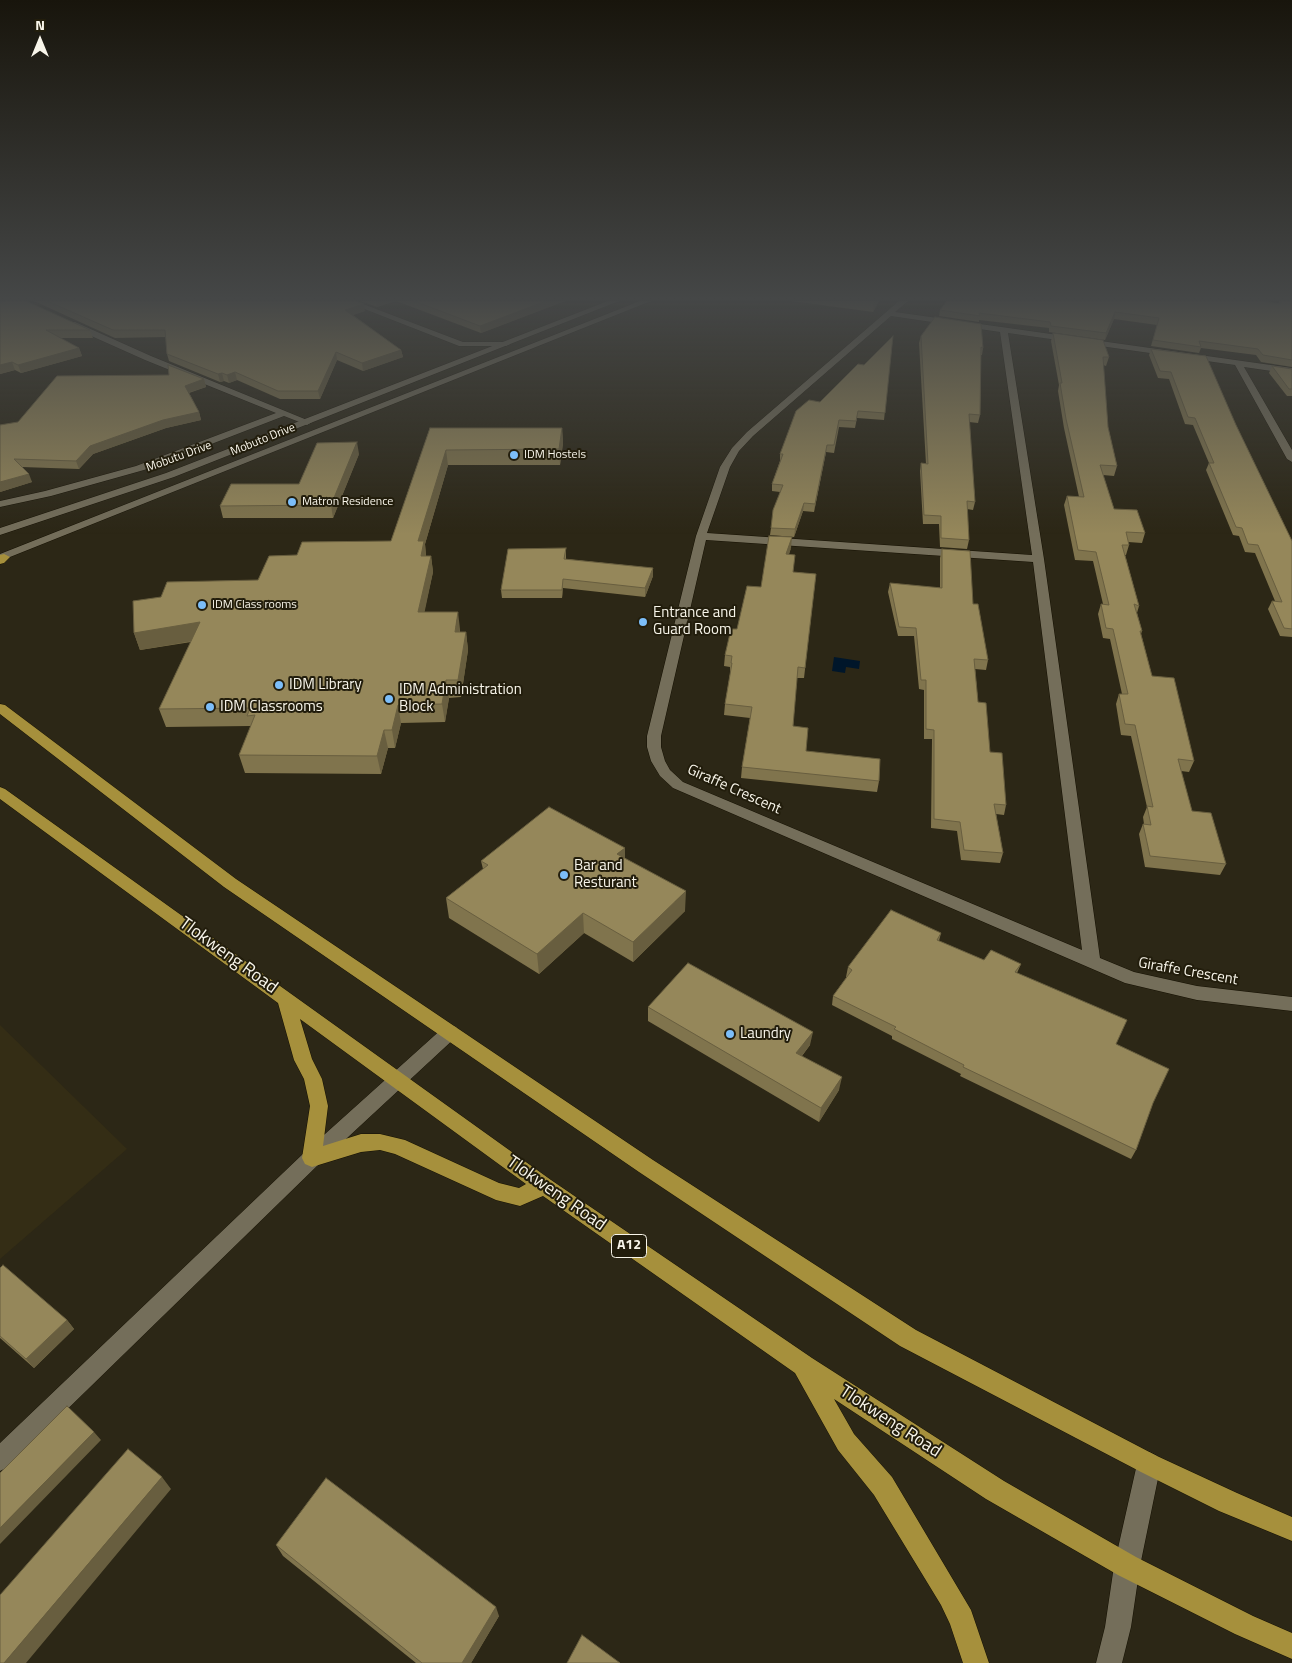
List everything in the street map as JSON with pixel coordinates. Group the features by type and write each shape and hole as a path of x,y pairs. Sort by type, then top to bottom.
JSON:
{"main road":[{"path":"0,708 230,883 646,1166 908,1338 1149,1464 1228,1502 1292,1529"},
{"name":"Tlokweng Road","path":"0,792 544,1186 804,1366 996,1490 1128,1566 1244,1625 1292,1646"},
{"path":"286,999 303,1060 313,1079 320,1106 312,1158 361,1143 380,1142 398,1146 496,1191 520,1197 544,1186"},
{"path":"804,1366 846,1442 883,1486 950,1596 962,1619 976,1663"}],"street":[{"path":"199,379 307,422"},
{"name":"Mobutu Drive","path":"0,532 170,474 418,379"},
{"name":"Mobuto Drive","path":"1,559 452,379"},
{"name":"Giraffe Crescent","path":"815,379 750,434 735,450 725,467 701,536 654,736 654,747 658,761 666,774 678,785 1131,978 1197,993 1292,1004"},
{"path":"1011,379 1038,559 1092,961"},
{"path":"1247,379 1292,459"},
{"path":"0,504 47,494 140,468 283,413"},
{"path":"701,536 1038,559"},
{"path":"0,1458 312,1158 450,1032"},
{"path":"1109,1663 1118,1627 1128,1566 1149,1464"}],"shaded area":[{"path":"0,1025 127,1149 0,1259"}],"water":[{"path":"834,657 860,661 859,669 846,667 845,673 832,671"}],"building":[{"path":"55,379 204,379 185,386 199,412 163,420 90,446 76,461 14,459 29,474 0,482 0,425 18,422"},
{"path":"250,379 324,379 318,391 278,391"},
{"path":"843,379 889,379 885,413 858,411 856,421 839,420 834,445 827,445 815,504 804,503 795,529 771,528 773,510 783,485 772,484 783,454 780,454 796,411 809,400 820,402"},
{"path":"923,379 981,379 980,415 969,414 975,502 967,501 969,540 941,538 941,516 924,515 921,463 928,464"},
{"path":"1061,379 1105,379 1108,427 1117,466 1100,465 1114,509 1137,510 1145,533 1126,532 1129,545 1122,545 1139,606 1134,604 1142,631 1140,631 1152,676 1174,678 1194,761 1178,759 1192,811 1211,813 1226,864 1150,856 1143,824 1151,825 1147,806 1153,807 1135,725 1125,724 1119,694 1128,694 1113,629 1106,628 1101,604 1109,605 1096,552 1078,550 1067,496 1084,497 1066,419 1060,383 1062,383"},
{"path":"1173,379 1216,379 1292,541 1292,629 1284,628 1272,601 1282,602 1258,545 1248,544 1242,528 1236,527 1209,463 1214,463 1195,418 1188,417"},
{"path":"1281,379 1292,379 1292,389 1289,389"},
{"path":"430,428 562,428 559,449 446,450 418,541 424,541 421,556 431,556 418,612 458,612 455,632 466,632 458,680 446,680 442,704 398,705 392,730 384,730 377,756 239,755 255,715 247,716 250,708 159,709 200,622 134,633 133,601 161,597 167,582 258,580 269,556 297,555 302,542 391,541"},
{"path":"357,442 331,505 220,506 231,484 299,484 317,443"},
{"path":"769,536 792,537 786,554 795,555 793,572 816,574 805,668 798,667 793,726 808,728 806,751 880,759 879,781 742,767 752,707 725,704 732,656 725,655 731,629 737,629 747,586 761,587"},
{"path":"566,548 564,559 653,568 645,588 563,579 562,590 501,590 508,549"},
{"path":"942,549 970,551 973,604 978,604 988,660 974,659 978,702 986,703 990,752 1002,753 1006,805 994,804 1003,853 964,850 960,822 934,819 934,730 926,729 926,680 921,680 916,628 899,627 890,583 942,588"},
{"path":"549,807 625,848 617,854 686,891 633,942 583,913 537,954 446,898 488,865 481,861"},
{"path":"891,910 941,933 937,940 984,960 991,950 1021,964 1015,972 1127,1020 1116,1044 1169,1069 1153,1103 1136,1150 963,1067 964,1065 894,1029 896,1027 833,996 852,970 848,967"},
{"path":"688,963 813,1032 796,1053 842,1077 821,1108 648,1007"},
{"path":"3,1265 67,1320 26,1359 0,1336 0,1268"},
{"path":"67,1406 94,1432 0,1528 0,1473"},
{"path":"128,1449 162,1477 4,1663 0,1663 0,1595"},
{"path":"326,1478 496,1607 462,1663 422,1663 276,1545"},
{"path":"582,1635 620,1663 567,1663"}],"place":[{"name":"IDM Hostels","path":"514,455"},
{"name":"Matron Residence","path":"292,502"},
{"name":"IDM Class rooms","path":"202,605"},
{"name":"Entrance and Guard Room","path":"643,622"},
{"name":"IDM Library","path":"279,685"},
{"name":"IDM Administration Block","path":"389,699"},
{"name":"IDM Classrooms","path":"210,707"},
{"name":"Bar and Resturant","path":"564,875"},
{"name":"Laundry","path":"730,1034"}]}
